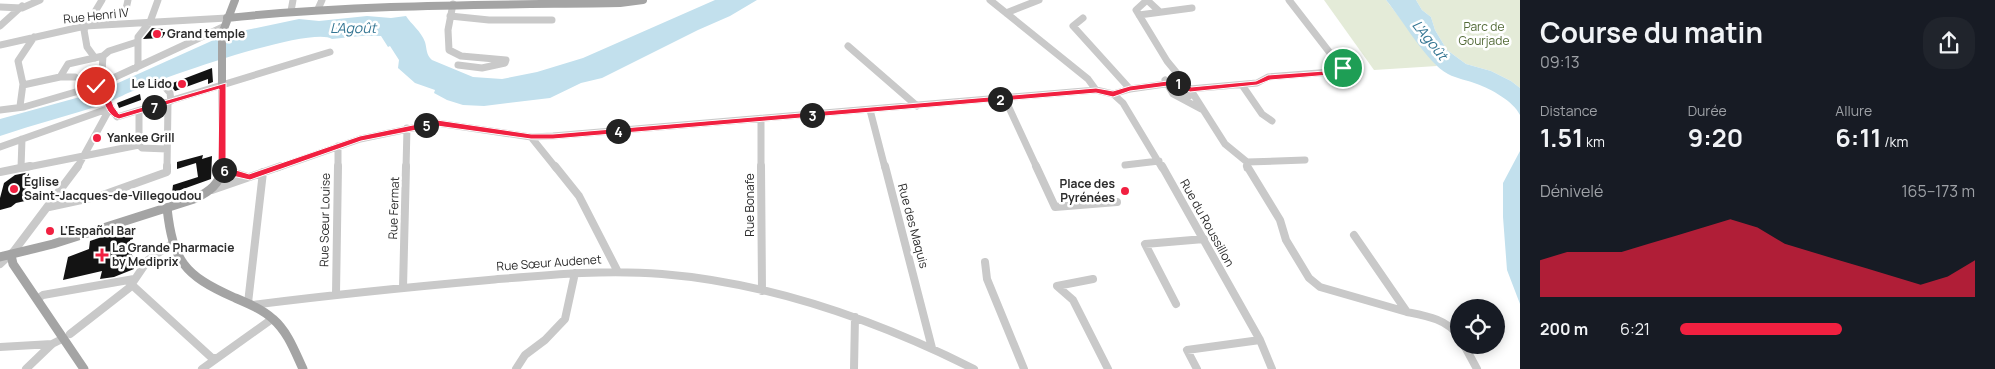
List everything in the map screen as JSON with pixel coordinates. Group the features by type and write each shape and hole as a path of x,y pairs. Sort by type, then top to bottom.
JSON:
{"main road":[{"path":"0,257 53,244 167,208 203,196 212,190 222,173 222,35 223,27 235,0"},
{"path":"227,18 291,11 424,2 453,4 620,3 643,0"},
{"path":"167,208 173,243 178,257 198,280 250,304 272,318 281,328 303,369"},
{"path":"11,254 13,264 84,369"}],"street":[{"path":"22,8 25,0"},
{"path":"0,26 22,8 40,0"},
{"path":"94,58 87,47 85,26 102,0"},
{"path":"126,9 128,0"},
{"path":"136,68 138,65 137,42 150,22 158,0"},
{"path":"291,11 293,0"},
{"path":"318,10 322,0"},
{"path":"990,0 1088,79 1096,90"},
{"path":"1006,14 1039,0"},
{"path":"1160,12 1147,0 1136,10 1167,61 1188,87 1225,144 1247,162 1305,160"},
{"path":"212,190 360,139 408,128 446,123 531,137 1006,99 1096,90 1113,94 1141,88 1242,85 1257,83 1268,77 1344,71 1289,0"},
{"path":"453,4 450,16 449,50 460,56 506,60 505,63 485,68 475,69 458,65"},
{"path":"0,8 22,8"},
{"path":"1139,15 1192,8"},
{"path":"450,16 489,20 552,20"},
{"name":"Rue Henri IV","path":"0,45 85,26 227,18"},
{"path":"1083,18 1073,26 1130,89"},
{"path":"0,110 24,107 103,87 136,68 223,27"},
{"path":"24,107 20,106 23,85 18,61 34,37"},
{"path":"60,77 64,64 103,56 109,51 137,42"},
{"path":"848,46 917,106"},
{"path":"103,56 103,87 110,107 117,117 140,112 330,52"},
{"path":"1167,61 1169,87"},
{"path":"23,85 60,77 75,77"},
{"path":"1242,85 1262,114 1272,121"},
{"path":"49,207 100,196 167,172 170,93 164,86"},
{"path":"1169,87 1206,114"},
{"path":"1141,88 1158,89 1169,87 1189,96 1191,92 1188,87"},
{"name":"Rue du Roussillon","path":"1113,94 1123,103 1159,161 1260,340 1272,369"},
{"path":"1006,99 1055,208 1117,202"},
{"path":"0,264 11,254 49,207 85,156 110,107"},
{"path":"0,147 110,107"},
{"name":"Rue des Maquis","path":"870,110 932,348"},
{"path":"139,145 140,112"},
{"name":"Rue Bonafe","path":"761,119 762,290"},
{"name":"Rue Fermat","path":"403,288 408,128"},
{"path":"531,137 578,196 618,272"},
{"path":"21,168 22,139"},
{"path":"0,172 139,145 142,148 167,148"},
{"name":"Rue Sœur Louise","path":"336,294 338,146"},
{"path":"1124,165 1159,161"},
{"path":"1247,162 1247,167 1280,220 1286,240 1309,278 1320,287 1442,321 1450,327"},
{"path":"250,304 262,172"},
{"path":"222,173 250,177"},
{"path":"1354,235 1407,312"},
{"path":"1176,304 1145,244 1204,239"},
{"path":"70,334 133,282 148,260 173,243"},
{"path":"603,272 611,259"},
{"path":"984,262 987,279 1024,369"},
{"name":"Rue Sœur Audenet","path":"250,304 336,294 575,273 618,272 684,276 762,290 839,310 932,348 974,369"},
{"path":"516,369 525,355 545,340 565,319 575,273"},
{"path":"1093,279 1057,286 1073,300 1108,369"},
{"path":"37,299 43,295 133,282"},
{"path":"133,282 212,358 217,358"},
{"path":"854,369 855,317"},
{"path":"202,369 272,318"},
{"path":"1197,369 1187,350 1260,340"},
{"path":"0,347 56,342 26,369"},
{"path":"1469,354 1477,369"}],"green space":[{"path":"1324,0 1386,0 1437,66 1374,70"},
{"name":"Parc de Gourjade","path":"1416,0 1520,0 1520,88 1491,71 1466,64 1447,50 1435,30 1431,17 1422,10"}],"water":[{"name":"L'Agoût","path":"715,0 757,0 730,16 602,78 581,83 550,98 484,106 463,105 447,100 434,93 435,90 415,83 398,68 399,60 381,36 332,39 318,37 294,40 230,57 164,79 105,104 0,136 0,119 98,92 227,34 299,19 319,21 367,16 391,18 406,16 419,31 432,60 473,77 502,79 537,72 583,58"},
{"name":"L'Agoût","path":"1386,0 1416,0 1422,10 1431,17 1435,30 1447,50 1466,64 1491,71 1520,88 1520,115 1507,100 1495,92 1483,86 1451,76 1440,68 1423,51"},
{"path":"1520,151 1520,304 1507,270 1503,217 1503,183"}],"building":[{"name":"Grand temple","path":"152,28 163,29 161,32 166,32 162,38 143,39"},
{"path":"212,68 213,82 208,84 208,79 175,91 170,84"},
{"path":"140,94 141,100 119,108 117,103"},
{"path":"203,155 202,159 212,156 211,179 172,193 173,185 198,177 196,163 177,169 177,162"},
{"name":"Église Saint-Jacques-de-Villegoudou","path":"30,172 24,195 27,194 25,201 0,210 0,198 4,183 15,175"},
{"name":"La Grande Pharmacie by Mediprix","path":"131,227 133,239 130,240 134,269 114,277 100,279 102,271 63,280 68,257 89,249 90,241"}],"place":[{"name":"Grand temple","path":"157,34"},
{"name":"Le Lido","path":"182,84"},
{"name":"Yankee Grill","path":"97,138"},
{"name":"Église Saint-Jacques-de-Villegoudou","path":"14,189"},
{"name":"Place des Pyrénées","path":"1125,191"},
{"name":"L'Español Bar","path":"50,231"},
{"name":"La Grande Pharmacie by Mediprix","path":"102,255"}],"route":[{"path":"96,86 102,84 110,108 119,117 223,85 222,169 240,176 250,177 360,139 437,123 531,137 553,136 1000,100 1096,90 1113,94 1158,84 1182,84 1190,89 1242,85 1262,82 1268,77 1342,72 1344,71 1343,68"}]}
